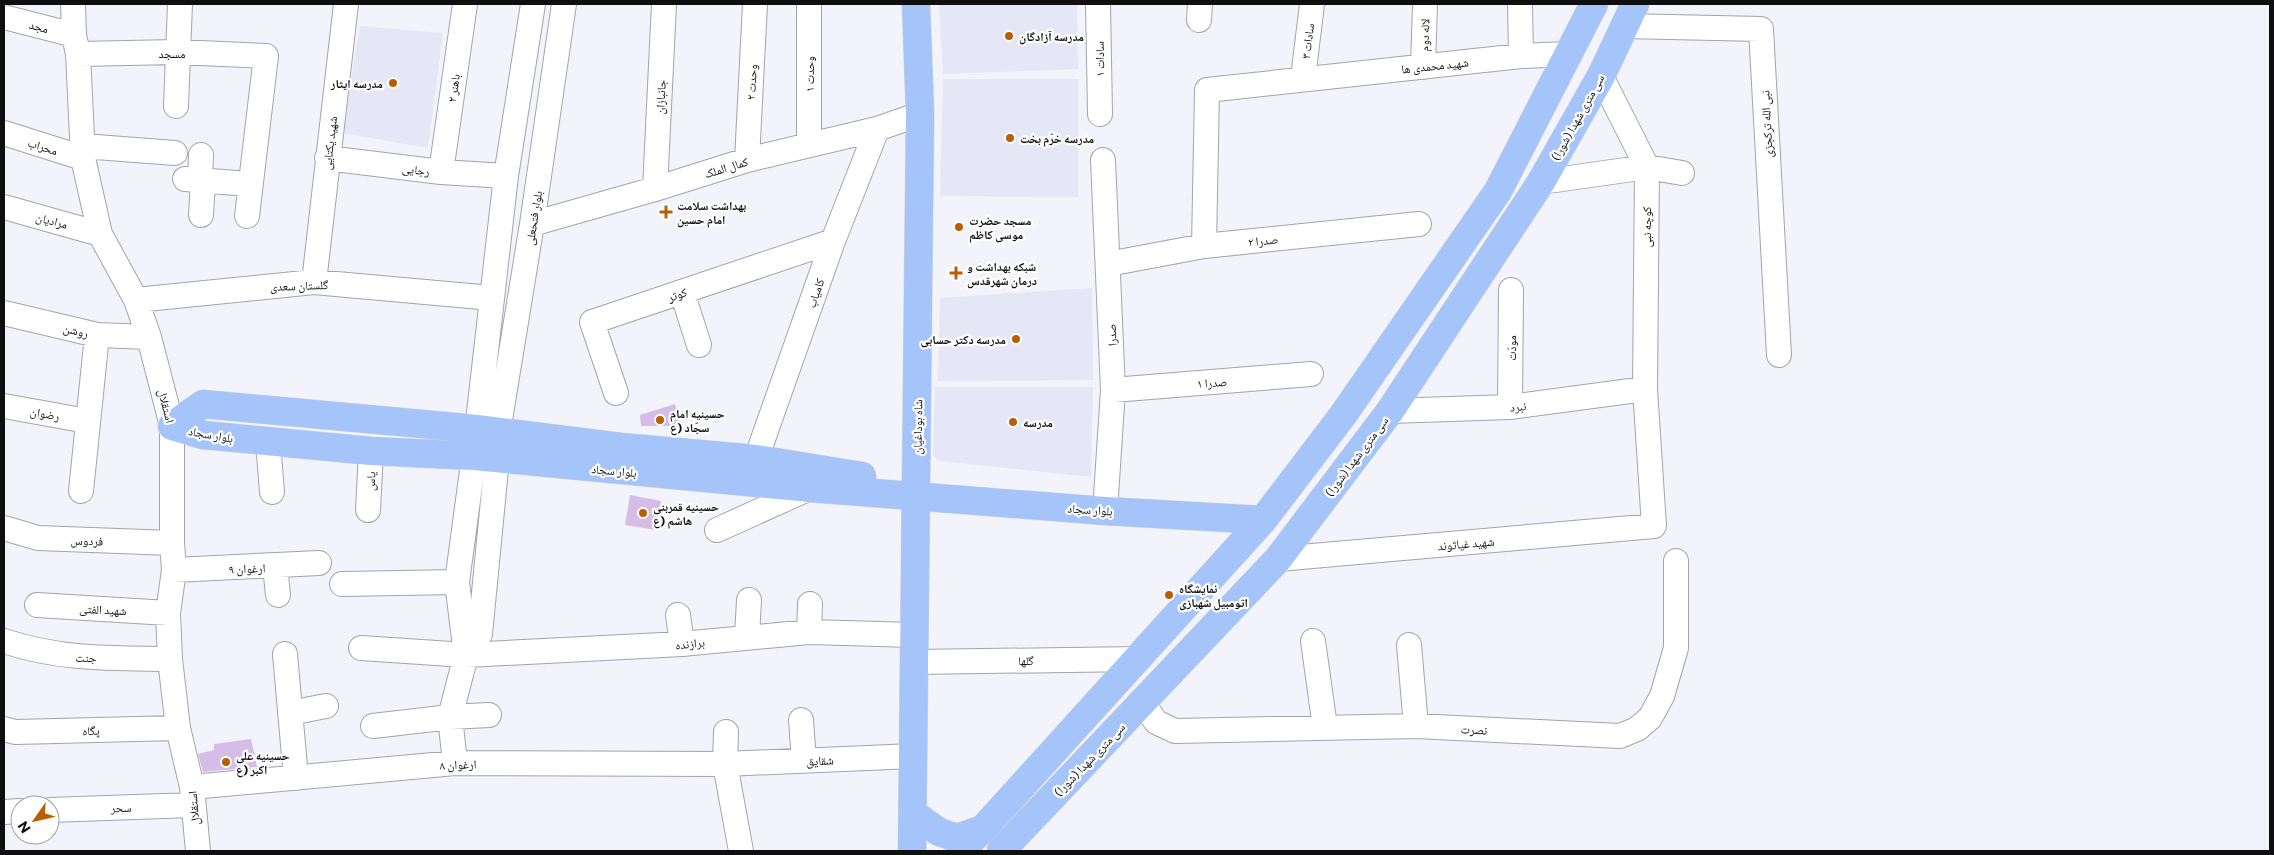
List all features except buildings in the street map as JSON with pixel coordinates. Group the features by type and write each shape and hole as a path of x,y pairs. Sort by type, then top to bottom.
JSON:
{"main road":[{"name":"شاه بوداغیان","path":"912,851 914,814 914,635 920,114 916,4"},
{"path":"960,851 983,829 1139,659 1263,520 1343,416 1498,191 1594,4"},
{"name":"سی متری شهدا (شورا)","path":"1001,851 1278,559 1390,411 1541,182 1601,76 1629,15"},
{"path":"1412,318 1439,335"},
{"name":"بلوار سجاد","path":"172,426 203,404 487,430 618,458 810,488 1105,511 1263,520"},
{"name":"بلوار سجاد","path":"172,426 203,435 371,451 485,457 756,459 863,476 916,495"},
{"path":"914,814 939,832 957,838 983,829"}],"street":[{"name":"استقلال","path":"73,4 83,152 100,234 136,300 149,337 172,426 172,543 174,570 168,613 170,659 178,728 192,796 198,851"},
{"path":"176,106 180,4"},
{"name":"شهید یکتایی","path":"314,282 346,4"},
{"name":"باهنر ۲","path":"441,172 466,4"},
{"path":"455,763 450,717 466,655 480,634 492,298 506,176 533,4"},
{"name":"بلوار فتحعلی","path":"487,430 532,224 564,4"},
{"name":"جانبازان","path":"655,189 664,4"},
{"name":"وحدت ۲","path":"747,160 755,4"},
{"name":"وحدت ۱","path":"809,4 809,144"},
{"name":"سادات ۱","path":"1098,4 1100,114"},
{"name":"سادات ۳","path":"1303,78 1312,4"},
{"name":"لاله دوم","path":"1423,67 1425,4"},
{"path":"1520,4 1521,56"},
{"name":"نبی الله ترکجزی","path":"1629,15 1761,29 1778,356"},
{"name":"مجد","path":"4,17 76,45"},
{"name":"مسجد","path":"76,45 266,56 249,184"},
{"name":"شهید محمدی ها","path":"1204,246 1206,90 1303,78 1521,56 1568,54"},
{"name":"کوچه نبی","path":"1601,76 1647,167 1645,389 1654,526"},
{"name":"کمال الملک","path":"532,224 655,189 747,160 877,129 920,114"},
{"name":"کامیاب","path":"756,459 833,241 877,129"},
{"name":"محراب","path":"4,133 83,152 175,153"},
{"path":"201,155 196,180 201,215"},
{"name":"رجایی","path":"327,158 441,172 506,176"},
{"name":"صدرا","path":"1103,160 1113,390 1105,511"},
{"path":"1541,182 1647,167 1682,173"},
{"path":"196,180 249,184 247,216"},
{"name":"مرادیان","path":"4,207 100,234"},
{"name":"صدرا ۲","path":"1108,264 1204,246 1419,224"},
{"name":"کوثر","path":"616,393 592,322 833,241"},
{"name":"گلستان سعدی","path":"136,300 314,282 492,298"},
{"name":"مودّت","path":"1510,407 1511,290"},
{"path":"682,292 699,345"},
{"name":"روشن","path":"4,313 97,334 149,337"},
{"path":"81,491 97,334"},
{"name":"صدرا ۱","path":"1113,390 1311,374"},
{"name":"نبرد","path":"1390,411 1510,407 1645,389"},
{"name":"رضوان","path":"4,406 87,421"},
{"path":"268,442 272,492"},
{"name":"یاس","path":"368,510 371,451"},
{"path":"466,655 457,582 485,457"},
{"path":"717,530 810,488"},
{"name":"شهید غیاثوند","path":"1278,559 1654,526"},
{"name":"فردوس","path":"4,528 38,538 172,543"},
{"name":"نصرت","path":"1142,703 1156,722 1175,731 1416,726 1620,736 1637,729 1650,718 1662,696 1676,648 1676,561"},
{"name":"ارغوان ۹","path":"174,570 319,563"},
{"path":"275,566 278,595"},
{"path":"342,584 457,582"},
{"path":"747,636 749,600"},
{"path":"809,632 810,604"},
{"name":"شهید الفتی","path":"37,606 168,613"},
{"path":"678,615 682,644"},
{"name":"برازنده","path":"361,648 466,655 682,644 747,636 809,632 914,635"},
{"name":"جنت","path":"4,641 25,648 71,657 170,659"},
{"path":"1313,641 1325,727"},
{"path":"1409,645 1416,726"},
{"path":"285,654 296,778"},
{"name":"گلها","path":"914,662 1139,659"},
{"path":"290,713 326,706"},
{"path":"373,726 450,717 490,715"},
{"path":"801,720 804,761"},
{"name":"پگاه","path":"4,729 15,732 178,728"},
{"path":"726,732 725,764 741,851"},
{"name":"شقایق","path":"725,764 914,756"},
{"name":"ارغوان ۸","path":"192,796 296,778 455,763 725,764"},
{"name":"سحر","path":"60,809 192,796"}],"shaded area":[{"name":"مدرسه آزادگان","path":"939,4 1077,4 1078,69 943,74"},
{"name":"مدرسه ایثار","path":"360,26 443,33 428,148 342,133"},
{"name":"مدرسه خرّم بخت","path":"943,79 1078,79 1078,197 940,196"},
{"name":"مدرسه دکتر حسابی","path":"1092,288 1093,380 938,381 940,298"},
{"name":"مدرسه","path":"935,387 1093,387 1091,477 940,461 933,456"}],"place":[{"name":"مدرسه آزادگان","path":"1009,36"},
{"name":"مدرسه ایثار","path":"393,83"},
{"name":"مدرسه خرّم بخت","path":"1010,138"},
{"name":"بهداشت سلامت امام حسین","path":"666,212"},
{"name":"مسجد حضرت موسی کاظم","path":"959,227"},
{"name":"شبکه بهداشت و درمان شهرقدس","path":"956,273"},
{"name":"مدرسه دکتر حسابی","path":"1016,339"},
{"name":"حسینیه امام سجّاد (ع","path":"660,420"},
{"name":"مدرسه","path":"1013,422"},
{"name":"حسینیه قمربنی هاشم (ع","path":"643,513"},
{"name":"نمایشگاه اتومبیل شهبازی","path":"1169,595"},
{"name":"حسینیه علی اکبر (ع","path":"226,762"}]}
